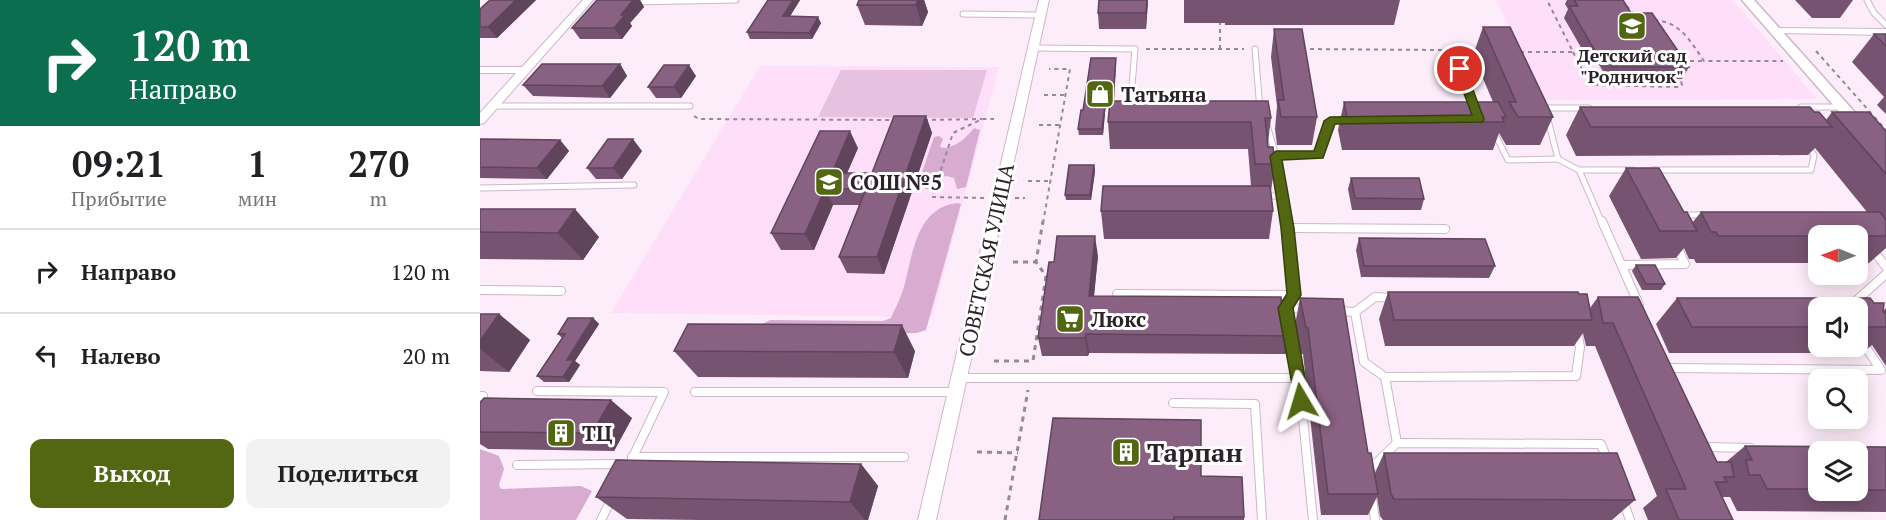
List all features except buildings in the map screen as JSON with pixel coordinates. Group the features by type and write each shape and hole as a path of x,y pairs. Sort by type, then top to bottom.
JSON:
{"street":[{"name":"СОВЕТСКАЯ УЛИЦА","path":"927,520 1044,0"},
{"path":"1748,0 1840,107 1886,156"},
{"path":"480,120 589,2"},
{"path":"1775,31 1886,32"},
{"path":"480,70 525,70"}],"lane":[{"path":"627,2 736,0"},
{"path":"1867,0 1874,13 1886,25"},
{"path":"963,14 1040,15"},
{"path":"1033,48 1135,49 1130,116"},
{"path":"1256,49 1260,116 1269,125 1288,228 1294,295 1286,308 1287,318"},
{"path":"1453,50 1479,119"},
{"path":"493,106 690,106"},
{"path":"1797,107 1840,107"},
{"path":"1558,159 1545,108 1591,108"},
{"path":"1276,156 1319,155 1330,121 1353,121"},
{"path":"1490,126 1508,160 1558,159 1579,170 1811,170 1814,155 1799,136"},
{"path":"1579,170 1641,310"},
{"path":"480,188 634,185"},
{"path":"1258,196 1281,196"},
{"path":"1673,215 1719,215"},
{"path":"1288,228 1445,229"},
{"path":"1622,265 1685,264 1673,240"},
{"path":"1868,244 1886,267"},
{"path":"1860,297 1886,274"},
{"path":"480,290 561,291"},
{"path":"1117,294 1294,295"},
{"path":"1332,310 1355,312 1375,297 1399,298"},
{"path":"1624,300 1636,300"},
{"path":"1286,308 1320,310"},
{"path":"1355,312 1364,362 1385,377 1576,376 1580,347 1575,322"},
{"path":"1288,329 1299,378 1313,520"},
{"path":"1668,368 1881,370 1868,350"},
{"path":"1663,359 1672,378"},
{"path":"1385,377 1397,443"},
{"path":"695,392 959,385 1030,378 1299,378"},
{"path":"537,391 664,392 624,473"},
{"path":"1173,403 1255,404 1262,520"},
{"path":"1701,437 1708,459"},
{"path":"1369,481 1367,471 1397,443 1601,444 1609,465"},
{"path":"1705,447 1762,448"},
{"path":"517,465 904,457"},
{"path":"1618,487 1630,520"},
{"path":"1370,491 1375,520"},
{"path":"600,520 615,492"}],"path":[{"path":"1547,0 1588,81 1594,85 1677,87 1682,85 1677,72"},
{"path":"1621,0 1640,18"},
{"path":"1220,16 1220,49"},
{"path":"1646,20 1664,19 1677,24 1704,61"},
{"path":"1135,49 1256,49"},
{"path":"1302,50 1487,51"},
{"path":"1815,51 1886,130"},
{"path":"1510,52 1572,52"},
{"path":"1678,61 1785,60"},
{"path":"1005,520 1046,276 1036,262 1070,69 1049,69"},
{"path":"1044,95 1065,95"},
{"path":"690,106 688,112 699,119 903,120"},
{"path":"982,119 953,133 932,197 1025,198"},
{"path":"915,120 994,119"},
{"path":"1039,125 1060,125"},
{"path":"1028,181 1050,181"},
{"path":"1013,262 1036,262"},
{"path":"994,361 1033,362"},
{"path":"977,452 1018,453"}],"shaded area":[{"name":"Детский сад \"Родничок\"","path":"1496,0 1733,0 1817,99 1545,100"},
{"name":"СОШ №5","path":"760,66 999,67 932,317 611,313"},
{"path":"841,70 987,70 973,118 818,117"},
{"path":"974,128 980,130 966,187 957,189 954,178 946,176 940,178 939,185 933,190 918,184 934,137 939,136 943,139 940,146 947,148 960,142"},
{"path":"957,203 961,204 926,330 917,333 884,334 759,329 762,324 770,320 883,321 891,318 904,287 914,245 925,222 933,213"},
{"path":"480,449 499,456 504,469 499,485 501,489 581,486 592,491 576,520 480,520"}],"place":[{"name":"Детский сад \"Родничок\"","path":"1632,26"},
{"name":"Татьяна","path":"1100,94"},
{"name":"СОШ №5","path":"829,182"},
{"name":"Люкс","path":"1070,319"},
{"name":"ТЦ","path":"561,433"},
{"name":"Тарпан","path":"1126,452"}],"route":[{"path":"1301,401 1299,378 1288,329 1286,308 1294,295 1288,228 1276,156 1319,155 1330,121 1479,119 1460,69"}]}
